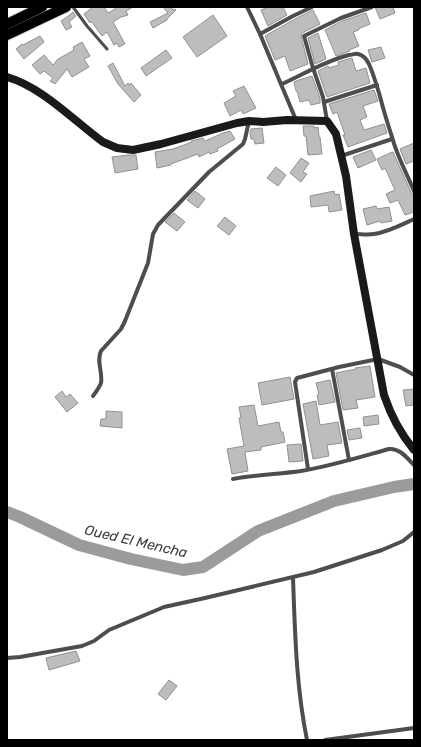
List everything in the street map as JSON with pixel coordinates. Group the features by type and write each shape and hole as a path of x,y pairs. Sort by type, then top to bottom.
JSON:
{"main road":[{"path":"7,24 42,7"},
{"path":"7,35 66,7"},
{"path":"7,77 20,81 34,89 103,142 125,149 133,150 161,144 249,121 327,121 334,130 346,176 354,234 384,395 388,408 401,432 414,450"}],"street":[{"path":"247,7 282,84 296,120"},
{"path":"260,34 312,7"},
{"path":"327,121 325,117 324,102 304,36 341,18 372,7"},
{"path":"282,84 313,68 344,56 357,54 364,56 369,64 377,85 392,139 414,191"},
{"path":"324,102 377,85"},
{"path":"93,396 101,382 99,355 121,330 148,263 155,230 209,172 241,146 245,139 249,121"},
{"path":"341,157 392,139"},
{"path":"354,234 373,234 400,226 414,219"},
{"path":"308,470 295,382 296,380 332,369 378,359 400,367 414,375"},
{"path":"332,369 349,460"},
{"path":"233,478 308,470 393,448 401,452 414,466"},
{"path":"7,658 34,655 82,646 94,641 109,630 164,607 314,572 382,550 403,541 414,532"},
{"path":"293,578 299,693 308,740"},
{"path":"325,740 414,728"}],"lane":[{"path":"73,7 107,49"}],"building":[{"path":"93,7 104,7 108,13 115,9 115,7 133,7 126,11 128,15 113,22 125,44 119,47 117,43 114,45 107,32 102,36 91,21 90,23 84,14"},
{"path":"163,7 171,7 173,10 176,10 167,20 153,28 150,22 168,13"},
{"path":"269,7 283,7 287,15 268,26 261,10"},
{"path":"375,7 393,7 395,13 380,19"},
{"path":"313,10 320,24 302,33 301,36 308,64 290,71 285,56 275,60 265,36"},
{"path":"73,12 76,16 69,22 72,27 66,30 61,21"},
{"path":"366,13 370,24 353,32 359,46 336,56 325,30 342,21"},
{"path":"213,15 227,36 197,57 183,37"},
{"path":"318,33 326,59 315,64 308,38"},
{"path":"40,36 44,42 24,59 16,49 22,44 23,45"},
{"path":"82,42 90,56 84,59 89,67 72,77 67,69 55,84 50,81 53,78 44,71 40,74 32,65 44,55 53,65 58,59 74,50 73,47"},
{"path":"381,47 385,58 372,62 368,50"},
{"path":"166,50 172,58 146,76 141,68"},
{"path":"352,58 356,71 366,68 370,83 327,97 318,71 328,66 329,68 339,65 338,62"},
{"path":"113,63 125,86 128,83 130,85 131,83 141,95 134,102 118,84 108,66"},
{"path":"312,76 320,98 320,103 311,105 309,100 300,102 294,82"},
{"path":"244,86 256,108 243,114 241,110 230,116 224,103 236,96 233,91"},
{"path":"374,90 378,101 363,106 367,117 360,120 364,130 384,124 387,133 348,147 337,112 333,114 329,104"},
{"path":"303,126 314,126 314,128 318,127 322,154 308,155 306,136 304,136"},
{"path":"262,128 264,143 255,144 254,139 251,139 251,129"},
{"path":"230,131 235,139 217,149 218,151 210,154 209,152 199,157 198,154 171,165 157,168 155,152 173,149 192,142 191,141 203,138 205,141"},
{"path":"414,143 414,161 406,164 400,149"},
{"path":"371,150 376,160 358,168 353,157"},
{"path":"392,152 414,196 414,212 405,215 398,200 390,203 386,194 395,190 385,168 382,170 377,159"},
{"path":"136,155 138,169 115,173 112,157"},
{"path":"301,158 309,163 303,172 307,174 301,182 290,173"},
{"path":"276,167 286,175 278,186 267,178"},
{"path":"195,191 205,199 198,208 187,200"},
{"path":"334,191 335,195 339,194 342,210 329,212 328,205 311,207 310,196"},
{"path":"376,206 377,209 389,207 392,221 381,223 380,221 367,225 363,209"},
{"path":"174,213 185,222 177,231 165,222"},
{"path":"225,217 236,226 229,235 217,226"},
{"path":"370,366 375,397 356,400 358,408 343,410 336,373"},
{"path":"290,377 294,399 262,405 258,383"},
{"path":"330,380 335,402 319,405 317,395 319,394 316,383"},
{"path":"414,389 414,405 406,406 403,390"},
{"path":"62,391 66,397 70,394 78,403 67,412 55,397"},
{"path":"316,401 320,425 338,422 342,443 327,445 329,456 313,459 303,404"},
{"path":"254,405 258,426 279,422 285,442 261,447 261,450 245,452 248,471 232,474 227,449 244,446 239,418 241,418 239,407"},
{"path":"106,411 122,412 122,428 100,426 101,419 106,419"},
{"path":"378,415 379,424 364,426 363,417"},
{"path":"360,428 362,438 349,440 347,430"},
{"path":"301,444 303,461 289,462 287,445"},
{"path":"76,651 80,661 49,670 46,658"},
{"path":"169,680 177,686 166,700 158,694"}],"waterway":[{"name":"Oued El Mencha","path":"7,512 79,545 131,559 183,570 203,567 258,531 334,501 394,487 414,484"}]}
